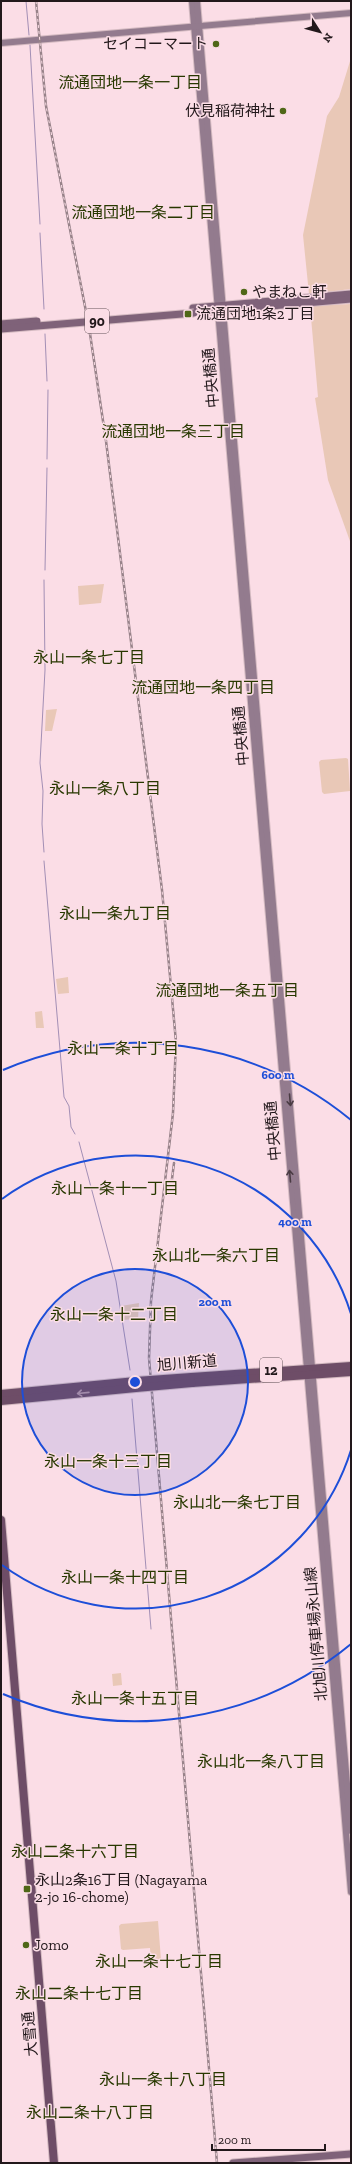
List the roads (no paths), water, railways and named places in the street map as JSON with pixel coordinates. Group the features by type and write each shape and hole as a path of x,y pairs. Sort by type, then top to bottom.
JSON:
{"highway":[{"name":"旭川新道","path":"1,1394 310,1371 351,1366"},
{"name":"旭川新道","path":"310,1371 351,1372"},
{"name":"旭川新道","path":"1,1401 136,1384"},
{"name":"大雪通","path":"1,1520 54,2163"}],"main road":[{"name":"中央橋通","path":"192,1 197,26"},
{"name":"中央橋通","path":"197,1 197,26 310,1371"},
{"path":"1,42 351,13"},
{"name":"90","path":"1,324 221,308 351,294"},
{"name":"90","path":"314,299 351,299"},
{"name":"90","path":"1,329 193,310"},
{"name":"北旭川停車場永山線","path":"310,1371 351,1831"},
{"name":"北旭川停車場永山線","path":"310,1371 351,1892"},
{"path":"233,2163 351,2154"}],"waterway":[{"path":"26,1 29,35"},
{"path":"30,45 40,224"},
{"path":"40,233 44,309"},
{"path":"45,334 47,381"},
{"path":"47,459 48,390"},
{"path":"45,570 47,468"},
{"path":"44,580 45,670 40,763 43,791 42,824 44,852"},
{"path":"44,861 64,1097 69,1106 71,1127 75,1134"},
{"path":"79,1142 116,1281 130,1370"},
{"path":"132,1399 151,1629"}],"railway":[{"path":"36,1 46,106 89,327 106,441 162,890 176,1042 173,1113 151,1301 149,1358 217,2163"},
{"path":"171,1187 174,1163"}],"place":[{"name":"セイコーマート","path":"216,44"},
{"name":"伏見稲荷神社","path":"283,111"},
{"name":"やまねこ軒","path":"244,292"},
{"name":"流通団地1条2丁目","path":"188,314"},
{"name":"永山2条16丁目 (Nagayama 2-jo 16-chome)","path":"27,1889"},
{"name":"Jomo","path":"26,1945"}],"district":[{"name":"流通団地一条一丁目","path":"130,82"},
{"name":"流通団地一条二丁目","path":"143,212"},
{"name":"流通団地一条三丁目","path":"173,431"},
{"name":"永山一条七丁目","path":"89,657"},
{"name":"流通団地一条四丁目","path":"203,687"},
{"name":"永山一条八丁目","path":"105,788"},
{"name":"永山一条九丁目","path":"115,913"},
{"name":"流通団地一条五丁目","path":"227,990"},
{"name":"永山一条十丁目","path":"123,1048"},
{"name":"永山一条十一丁目","path":"115,1188"},
{"name":"永山北一条六丁目","path":"216,1255"},
{"name":"永山一条十二丁目","path":"114,1314"},
{"name":"永山一条十三丁目","path":"108,1461"},
{"name":"永山北一条七丁目","path":"237,1502"},
{"name":"永山一条十四丁目","path":"125,1577"},
{"name":"永山一条十五丁目","path":"135,1698"},
{"name":"永山北一条八丁目","path":"261,1761"},
{"name":"永山二条十六丁目","path":"75,1851"},
{"name":"永山一条十七丁目","path":"159,1961"},
{"name":"永山二条十七丁目","path":"79,1993"},
{"name":"永山一条十八丁目","path":"163,2079"},
{"name":"永山二条十八丁目","path":"90,2112"}]}
